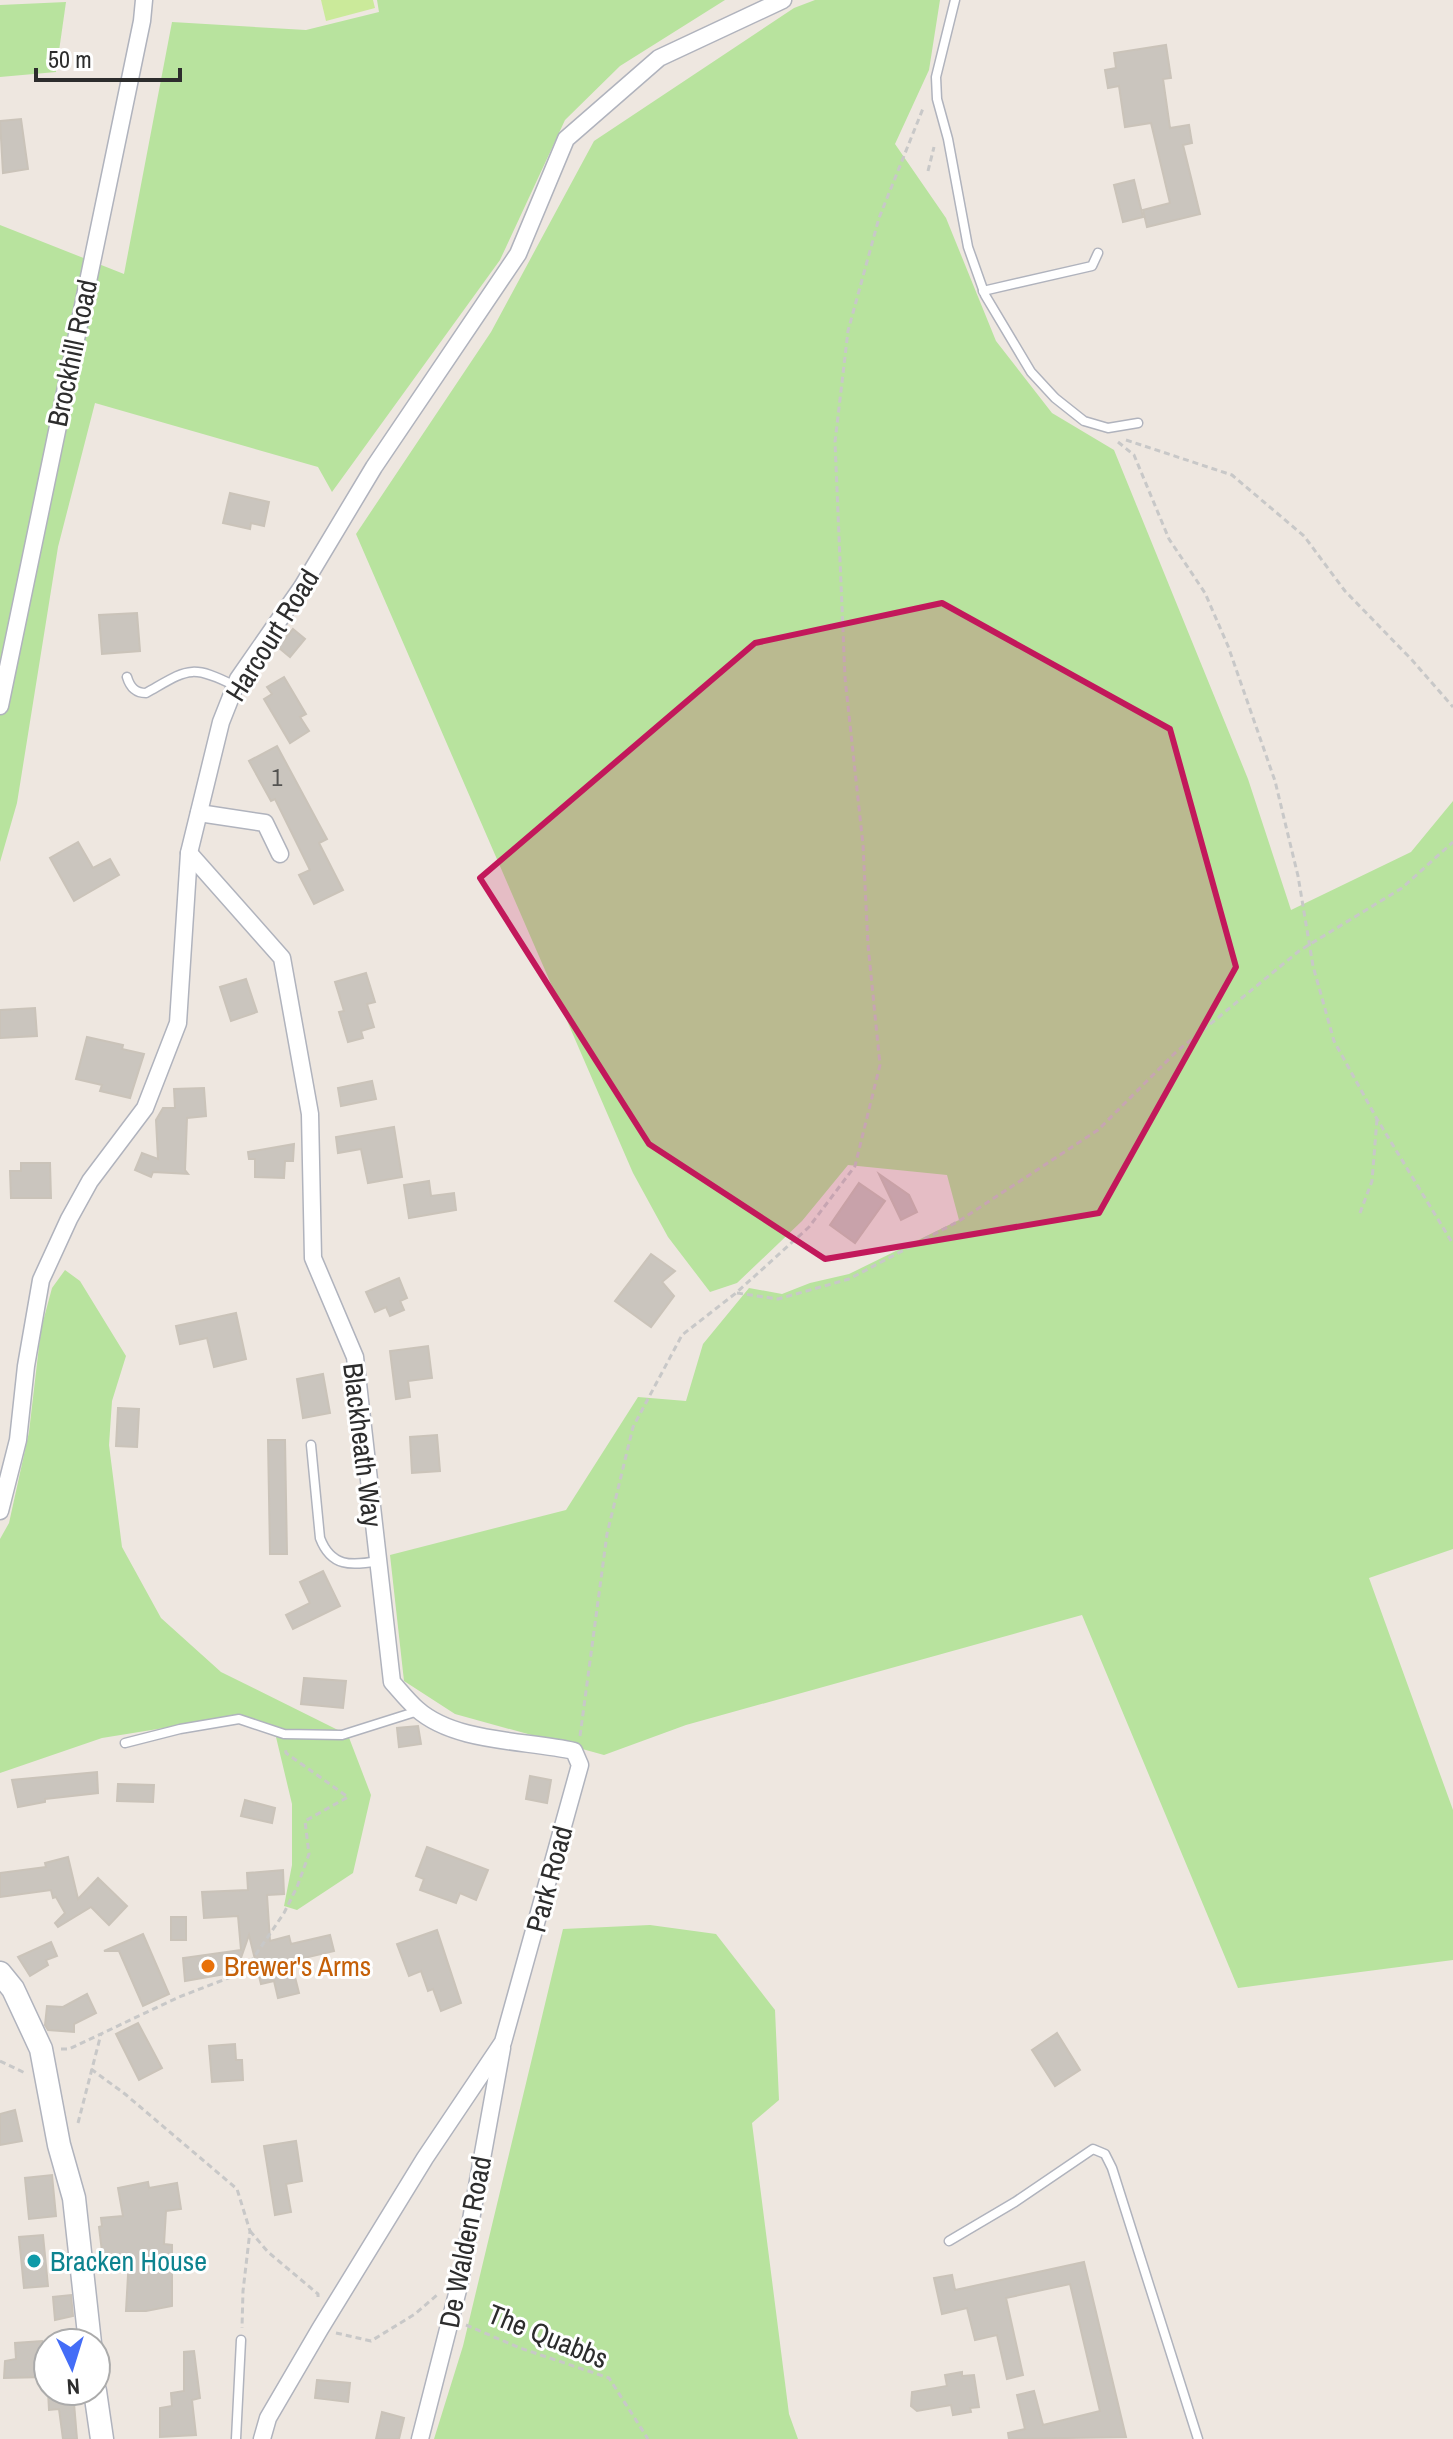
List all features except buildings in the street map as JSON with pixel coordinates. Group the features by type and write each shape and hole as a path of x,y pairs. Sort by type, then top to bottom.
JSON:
{"main road":[{"path":"0,1973 13,1989 41,2049 59,2145 74,2198 88,2327"},
{"path":"97,2407 102,2439"}],"street":[{"name":"Brockhill Road","path":"0,706 144,0"},
{"name":"Harcourt Road","path":"0,1511 18,1440 26,1366 41,1280 90,1181 145,1108 178,1023 189,853 221,722 235,686 302,587 374,467 518,254 566,139 659,58 783,0"},
{"path":"199,813 265,823 280,854"},
{"name":"Blackheath Way","path":"189,853 282,958 310,1114 313,1258 355,1357 392,1682 419,1711 446,1727 568,1750 577,1755"},
{"name":"Park Road","path":"262,2439 268,2418 328,2315 425,2158 503,2042 577,1780 580,1765 577,1755"},
{"name":"De Walden Road","path":"420,2439 452,2318 503,2042"}],"lane":[{"path":"955,0 936,77 937,99 948,139 968,247 983,291 1008,338 1031,372 1055,398 1084,421 1109,432 1138,423"},
{"path":"983,291 1092,266 1098,253"},
{"path":"127,677 133,690 140,693 196,670 210,673 235,686"},
{"path":"311,1445 320,1538 325,1551 339,1561 354,1565 378,1561"},
{"path":"125,1743 239,1719 284,1734 342,1735 419,1711"},
{"path":"949,2241 1015,2202 1093,2149 1105,2154 1198,2439"},
{"path":"236,2439 241,2340"}],"path":[{"path":"577,1755 607,1534 633,1427 682,1335 736,1293 809,1227 855,1166 880,1065 868,945 863,845 845,678 835,442 848,331 875,232 936,77"},
{"path":"1109,432 1232,475 1304,536 1345,591 1453,707"},
{"path":"1109,432 1134,455 1169,539 1205,593 1228,646 1275,781 1292,849 1309,946 1334,1041 1453,1244"},
{"path":"736,1293 778,1299 849,1279 959,1221 1098,1130 1175,1053 1299,951 1402,888 1453,842"},
{"path":"1360,1213 1372,1181 1377,1119"},
{"path":"58,2049 69,2049 179,1997 244,1972 284,1913 309,1854 305,1821 348,1797 286,1753 284,1734"},
{"path":"77,2127 101,2034"},
{"path":"91,2069 237,2189 250,2231 241,2340"},
{"name":"The Quabbs","path":"452,2318 520,2348 609,2378 648,2439"}],"highlighted area":[{"path":"942,603 1170,729 1236,967 1099,1213 825,1259 649,1144 480,878 755,643"}],"green space":[{"path":"321,0 373,0 375,8 326,21"},
{"path":"377,0 725,0 620,66 565,120 500,260 332,492 318,467 95,403 58,547 17,803 0,862 0,225 124,274 172,22 306,30 379,12"},
{"path":"815,0 940,0 929,70 895,144 946,218 996,341 1052,413 1114,450 1248,779 1291,910 1411,852 1453,801 1453,1549 1369,1578 1453,1810 1453,1960 1238,1988 1082,1615 686,1725 604,1755 455,1714 404,1681 390,1555 566,1510 638,1397 686,1401 703,1344 749,1288 782,1294 810,1283 849,1274 959,1220 947,1175 848,1165 802,1221 737,1283 710,1292 668,1237 633,1173 356,534 491,332 594,141 794,8"},
{"path":"66,2 56,72 0,77 0,5"},
{"path":"65,1270 80,1281 126,1356 112,1401 109,1445 122,1547 161,1618 221,1672 348,1735 371,1795 353,1873 297,1910 284,1906 292,1865 292,1804 276,1737 238,1716 102,1738 0,1773 0,1539 9,1523 29,1432 41,1329 52,1288"},
{"path":"650,1925 716,1934 775,2010 779,2100 752,2123 789,2414 798,2439 434,2439 463,2346 563,1929"}],"place":[{"name":"Brewer's Arms","path":"208,1966"},
{"name":"Bracken House","path":"34,2261"}]}
